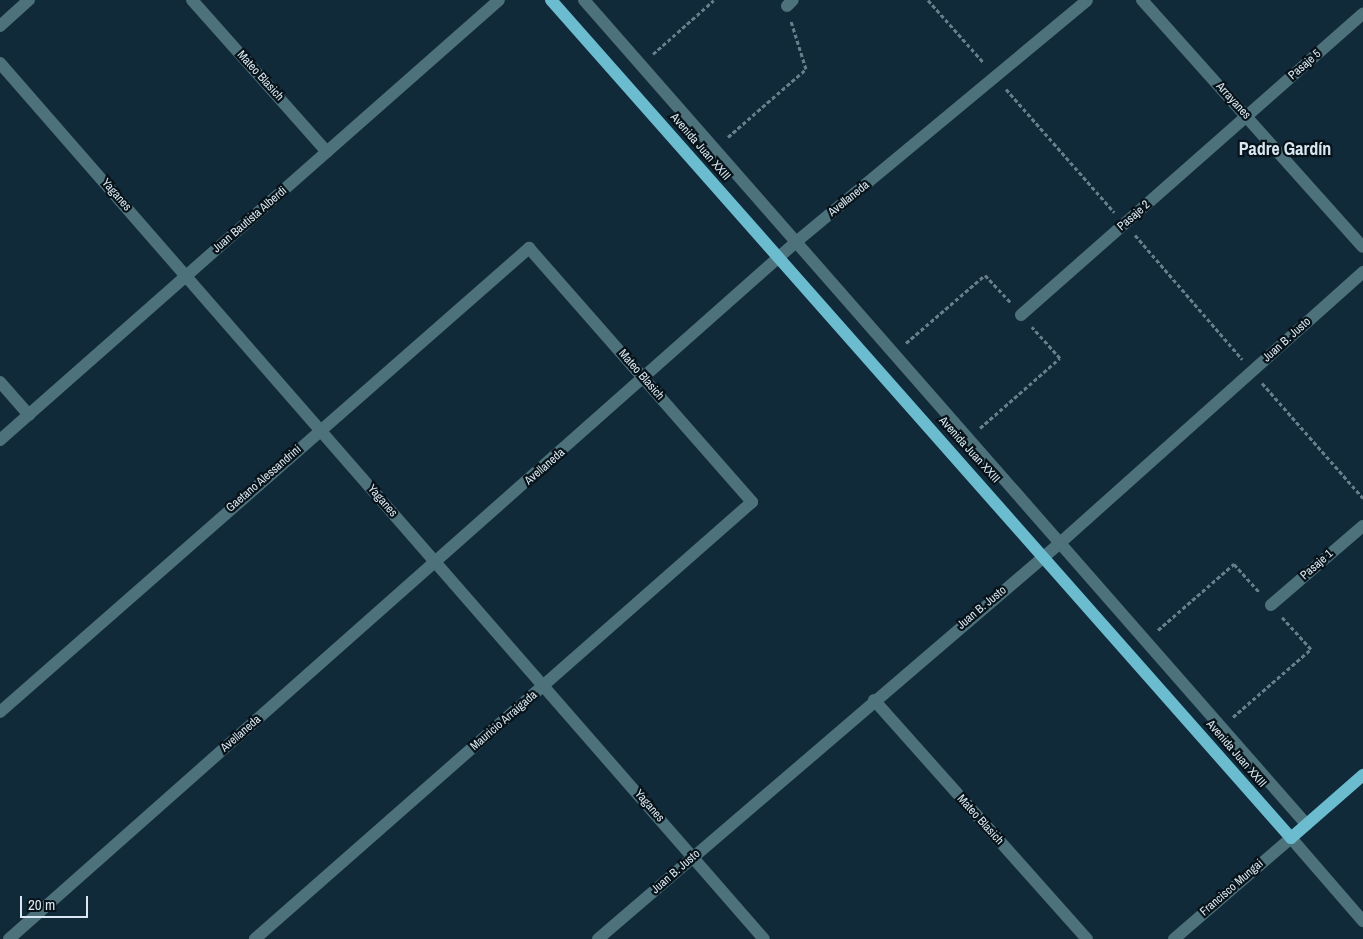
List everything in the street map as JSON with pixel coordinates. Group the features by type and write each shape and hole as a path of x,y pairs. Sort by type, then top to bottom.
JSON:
{"main road":[{"name":"Avenida Juan XXIII","path":"551,0 1044,555 1291,838"},
{"path":"1291,838 1363,775"}],"street":[{"path":"0,26 29,0"},
{"name":"Mateo Blasich","path":"192,0 328,152"},
{"name":"Juan Bautista Alberdi","path":"0,440 499,0"},
{"name":"Avenida Juan XXIII","path":"584,0 1306,824"},
{"name":"Avellaneda","path":"9,939 435,562 645,380 796,242 1087,0"},
{"name":"Arrayanes","path":"1142,0 1363,247"},
{"name":"Pasaje 5","path":"1247,116 1363,14"},
{"name":"Yaganes","path":"0,63 764,939"},
{"name":"Pasaje 2","path":"1021,315 1247,116"},
{"name":"Mateo Blasich","path":"529,248 752,502"},
{"name":"Gaetano Alessandrini","path":"0,712 319,430 529,248"},
{"name":"Juan B. Justo","path":"598,939 874,700 1060,543 1363,272"},
{"path":"0,382 29,415"},
{"name":"Mauricio Arraigada","path":"255,939 752,502"},
{"name":"Pasaje 1","path":"1271,605 1363,526"},
{"name":"Mateo Blasich","path":"874,700 1087,939"},
{"name":"Avenida Juan XXIII","path":"1291,838 1363,921"},
{"name":"Francisco Mungai","path":"1174,939 1291,838"}],"path":[{"path":"640,64 714,0"},
{"path":"928,0 1363,498"},
{"path":"714,149 806,69 790,3"},
{"path":"894,354 985,275 1060,358 968,438"},
{"path":"1146,641 1234,564 1311,649 1221,727"}],"district":[{"name":"Padre Gardín","path":"1285,149"}]}
